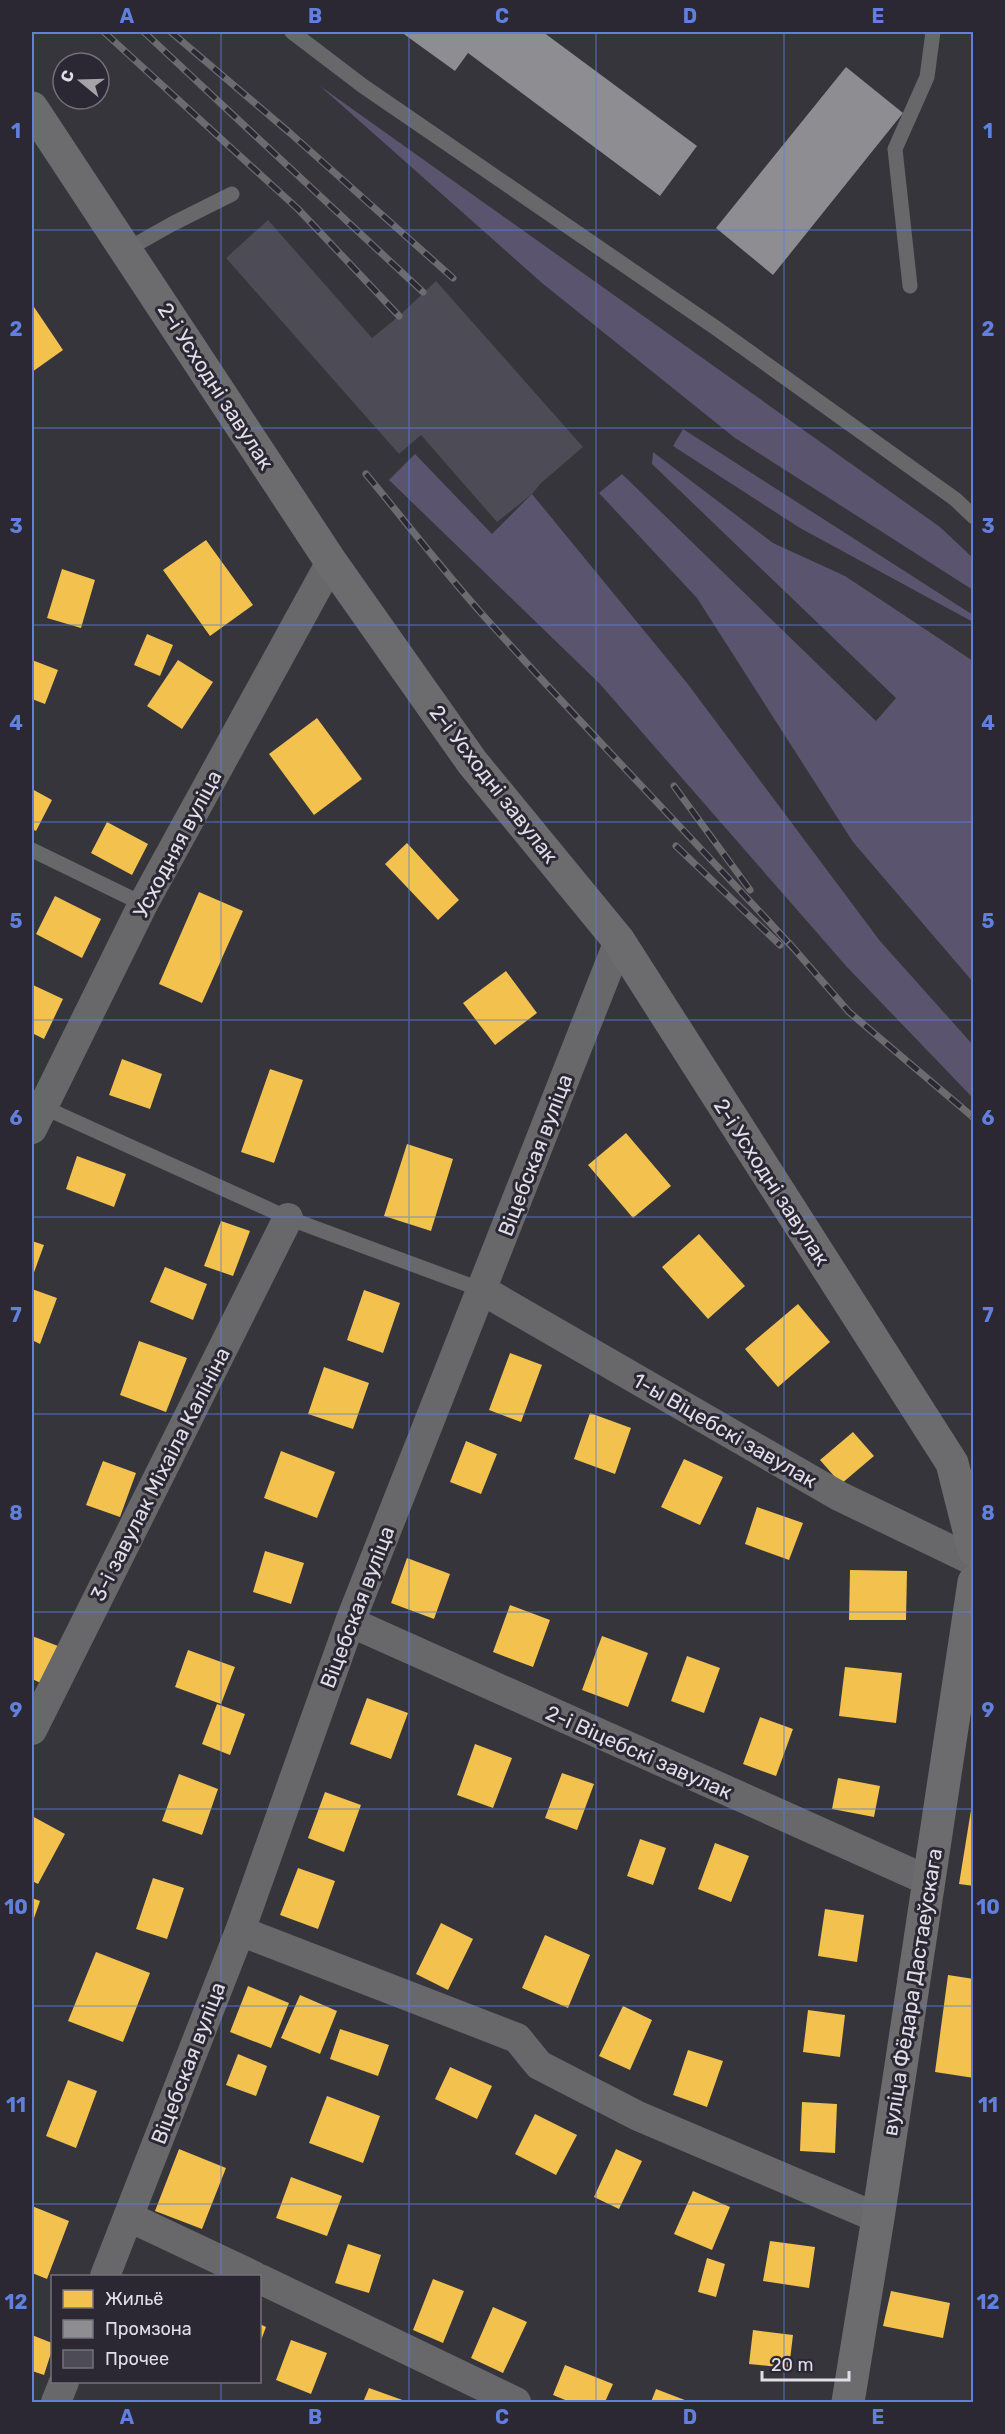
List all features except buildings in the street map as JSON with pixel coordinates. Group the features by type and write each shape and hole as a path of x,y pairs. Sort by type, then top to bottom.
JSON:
{"street":[{"name":"2-і Усходні завулак","path":"32,108 331,562 472,762 619,941 952,1463 974,1550"},
{"name":"Усходняя вуліца","path":"37,1118 143,904 331,562"},
{"name":"Віцебская вуліца","path":"106,2275 240,1931 350,1622 619,941"},
{"name":"3-і завулак Міхаіла Калініна","path":"32,1730 288,1218"},
{"name":"1-ы Віцебскі завулак","path":"482,1290 839,1496 974,1561"},
{"name":"вуліца Фёдара Дастаеўскага","path":"848,2403 974,1582"},
{"name":"2-і Віцебскі завулак","path":"350,1622 929,1881"},
{"path":"240,1931 517,2038 539,2065 638,2116 878,2218"},
{"path":"129,2217 250,2275"},
{"path":"261,2279 516,2403"},
{"path":"56,2403 64,2383"}],"lane":[{"path":"292,32 363,86 725,335 955,499 974,517"},
{"path":"910,286 895,149 927,77 933,32"},
{"path":"126,250 231,194"},
{"path":"32,850 143,904"},
{"path":"37,1118 288,1218 482,1290"}],"shaded area":[{"path":"320,86 940,527 973,558 973,590 735,438 542,283"},
{"path":"683,429 973,615 973,622 800,528 673,446"},
{"path":"653,452 773,543 845,576 973,661 973,982 853,842 697,598 599,493 622,474 876,721 896,698 652,464"},
{"path":"415,454 492,534 532,494 687,683 880,941 973,1045 973,1098 847,967 599,683 389,480"}],"railway":[{"path":"104,32 298,209 399,316"},
{"path":"144,32 423,292"},
{"path":"171,32 290,133 453,278"},
{"path":"366,474 482,614 794,949"},
{"path":"674,786 750,890"},
{"path":"676,846 780,945"},
{"path":"789,943 849,1012 974,1118"}]}
